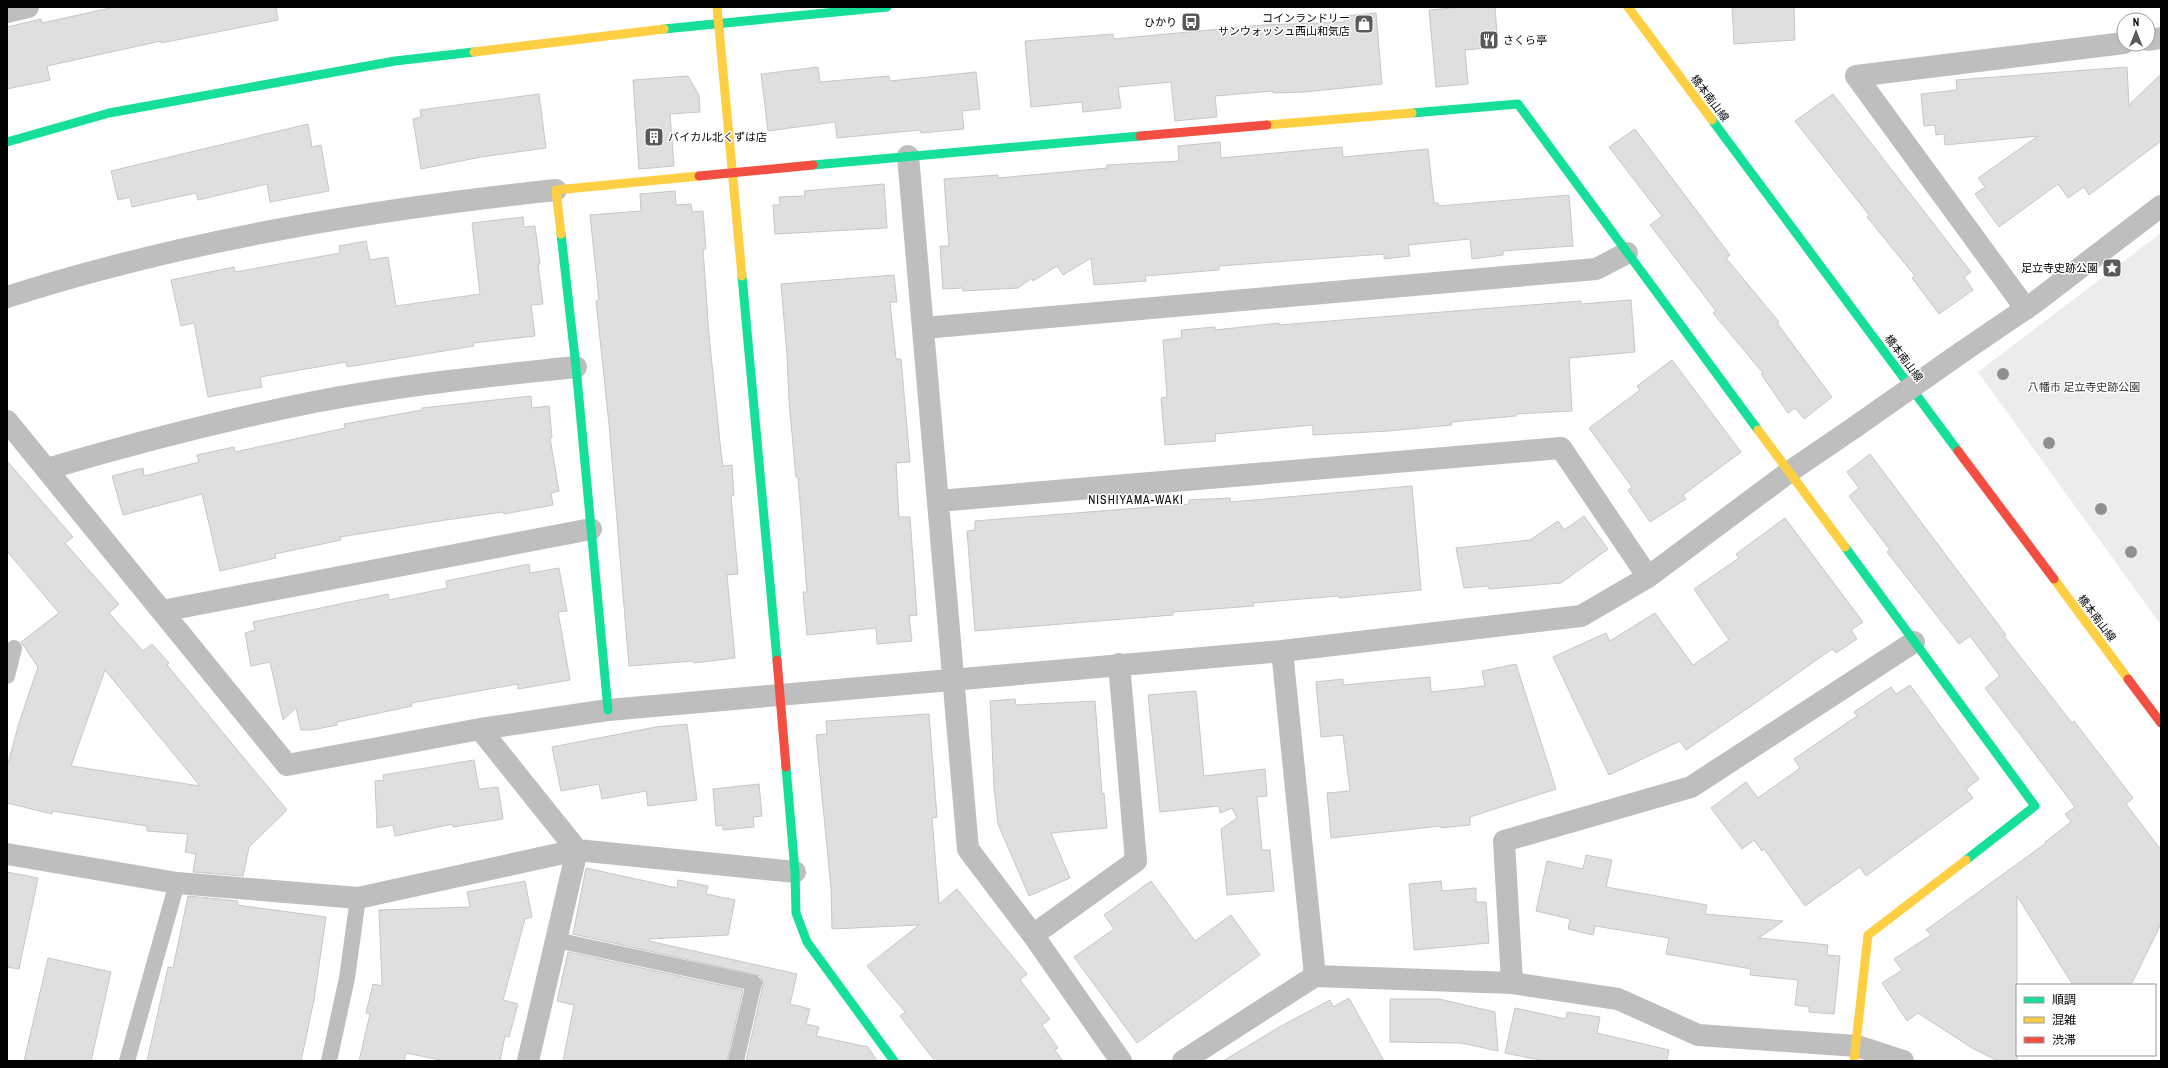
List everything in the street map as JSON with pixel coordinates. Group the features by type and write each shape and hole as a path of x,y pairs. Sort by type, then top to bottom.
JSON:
{"street":[{"path":"7,12 28,7"},
{"path":"717,7 780,696 795,872 796,913 807,942 894,1061"},
{"path":"7,142 109,114 395,61 718,22 887,7"},
{"name":"橋本南山線","path":"1628,7 2161,723"},
{"path":"2026,309 1856,76 2116,44"},
{"path":"7,297 116,267 293,226 380,211 556,190 732,172 1518,104 2035,806 1868,935 1856,1053"},
{"path":"908,156 968,848 1033,934 1121,1061"},
{"path":"556,190 576,367 608,710"},
{"path":"7,421 287,765 480,729 608,710 780,696 954,678 1282,651 1581,616 1648,577 1789,472 2026,309 2161,206"},
{"path":"924,328 1596,269 1627,253"},
{"path":"47,470 136,443 225,420 315,401 402,387 576,367"},
{"path":"938,501 1561,448 1648,577"},
{"path":"162,611 591,528"},
{"path":"1512,983 1504,841 1691,787 1914,642"},
{"path":"1282,651 1315,976"},
{"path":"1033,934 1136,861 1119,664"},
{"path":"480,729 577,850"},
{"path":"7,854 177,883 358,898 577,850 795,872"},
{"path":"528,1061 577,850"},
{"path":"1183,1061 1315,976 1512,983 1618,999 1698,1035 1856,1053 1903,1061"}],"lane":[{"path":"7,676 14,648"},
{"path":"127,1061 177,883"},
{"path":"329,1061 347,978 358,898"},
{"path":"556,940 754,984 736,1061"}],"green space":[{"name":"八幡市 足立寺史跡公園","path":"2161,233 2161,625 1978,372"}],"building":[{"path":"115,7 276,7 278,20 161,43 161,41 47,66 50,80 7,89 7,27 41,19 42,23"},
{"path":"1464,7 1495,7 1498,47 1465,50 1468,84 1436,87 1429,10"},
{"path":"1732,7 1794,7 1795,40 1734,44"},
{"path":"1376,13 1382,84 1305,92 1273,93 1273,91 1215,96 1217,117 1175,121 1171,82 1118,87 1121,108 1083,112 1082,102 1031,107 1025,41 1113,34 1114,39 1263,25 1344,22 1344,16"},
{"path":"818,67 820,82 889,76 890,81 976,72 980,109 962,111 964,129 921,133 920,130 837,138 835,122 768,131 761,74"},
{"path":"2127,67 2129,105 2161,74 2161,141 2089,195 2084,187 2068,198 2058,184 1999,227 1975,194 1985,187 1978,178 2038,136 1945,145 1944,134 1936,135 1935,125 1924,126 1921,94 1957,90 1956,80"},
{"name":"バイカル北くずは店","path":"688,76 699,95 700,112 670,114 674,166 639,169 633,80"},
{"path":"539,94 546,148 481,157 421,169 413,119 421,117 420,110"},
{"path":"1833,94 1971,272 1964,277 1973,290 1939,314 1912,278 1915,276 1867,217 1869,215 1795,121"},
{"path":"308,124 312,147 321,145 329,191 270,202 267,184 198,200 196,193 132,207 130,197 118,200 111,171"},
{"path":"1635,129 1730,255 1726,258 1779,322 1777,323 1832,397 1804,419 1795,408 1788,413 1761,374 1763,373 1713,313 1716,311 1650,225 1662,216 1609,147"},
{"path":"1220,142 1221,158 1342,147 1343,157 1428,149 1434,203 1438,203 1439,206 1569,195 1573,246 1503,251 1503,255 1472,259 1470,239 1408,245 1410,256 1384,259 1384,254 1219,266 1219,270 1145,276 1146,281 1094,285 1091,258 1063,275 1057,266 1033,281 1032,278 1018,288 963,291 963,288 943,289 940,246 949,246 944,179 998,175 998,178 1107,168 1107,165 1179,161 1178,146"},
{"path":"884,184 887,228 775,234 773,205 780,205 779,197 805,196 804,191"},
{"path":"675,191 676,205 691,204 692,212 703,211 706,249 703,249 709,335 721,452 723,466 732,465 734,495 731,496 738,574 727,575 735,658 694,663 693,661 629,666 609,424 596,301 599,300 590,215 641,211 640,194"},
{"path":"523,217 524,227 535,226 540,264 538,264 543,304 531,305 535,336 473,343 474,346 347,367 346,362 260,377 262,387 208,397 194,323 181,326 171,280 234,267 235,272 340,253 339,246 366,241 370,260 388,257 396,306 480,294 472,223"},
{"path":"894,275 897,302 890,302 896,359 901,359 910,462 896,463 899,517 910,517 917,615 909,616 912,641 877,644 876,628 807,635 803,592 807,592 798,477 796,477 789,401 781,284"},
{"path":"1631,300 1635,352 1569,358 1572,411 1516,414 1516,416 1451,422 1452,425 1388,431 1313,435 1313,425 1215,434 1216,441 1165,445 1161,398 1167,397 1163,340 1182,338 1181,330 1215,327 1215,330 1279,323 1279,325 1581,301 1581,304"},
{"path":"1672,360 1741,452 1683,495 1686,499 1650,522 1628,490 1632,487 1589,428 1640,390 1637,386"},
{"path":"531,396 532,408 549,406 552,438 550,438 559,491 551,493 553,505 504,514 503,512 340,537 341,540 275,554 276,558 220,571 202,494 123,515 112,476 143,468 144,476 199,462 197,455 234,447 235,452 345,428 344,424 422,410 422,408"},
{"path":"1870,454 2006,635 2004,636 2072,723 2074,721 2133,798 2126,804 2161,850 2161,924 2131,984 2072,984 2017,896 2017,1061 1998,1061 1972,1048 1918,1013 1907,1021 1882,983 1902,970 1894,959 1931,935 1926,930 2046,843 2045,842 2071,822 2065,814 2075,807 1985,688 2000,676 1970,636 1959,644 1887,552 1890,550 1849,496 1859,488 1847,472"},
{"path":"7,461 73,537 65,543 119,604 109,613 143,651 152,644 169,663 167,665 287,810 249,847 243,876 193,872 196,854 185,852 188,834 147,831 147,826 52,811 52,814 7,803 7,767 19,723 38,667 21,642 59,613 7,551","holes":["105,670 200,786 71,766"]},
{"path":"1412,486 1421,590 1339,598 1339,596 1253,603 1254,606 1173,612 1173,615 975,631 967,531 975,530 975,521 1189,504 1189,500 1230,498 1231,502"},
{"path":"1584,516 1608,549 1561,583 1489,589 1488,586 1464,588 1456,548 1530,540 1558,521 1564,530"},
{"path":"1785,518 1863,622 1851,630 1857,639 1836,653 1832,649 1686,750 1680,741 1609,775 1553,657 1606,633 1610,641 1655,613 1693,665 1729,640 1694,589 1739,558 1736,554"},
{"path":"529,564 530,573 559,568 567,611 558,612 570,680 518,689 518,684 411,703 412,706 337,722 337,725 312,730 301,730 296,708 283,720 270,662 251,666 245,633 255,630 253,622 388,594 389,600 447,588 446,581"},
{"path":"1516,664 1556,789 1470,817 1470,825 1441,828 1441,826 1331,838 1327,793 1350,791 1343,735 1321,737 1316,682 1343,679 1343,685 1430,677 1431,692 1485,686 1482,671"},
{"path":"1910,685 1979,779 1966,789 1973,798 1866,876 1860,867 1805,906 1764,849 1762,851 1754,840 1742,849 1711,808 1746,782 1758,798 1800,768 1794,759 1857,716 1854,712 1891,687 1896,694"},
{"path":"1196,691 1204,776 1265,769 1267,796 1257,797 1262,850 1270,850 1274,891 1227,895 1221,829 1237,818 1232,808 1220,813 1219,806 1160,812 1148,695"},
{"path":"1015,699 1016,705 1095,701 1102,794 1104,793 1107,828 1051,833 1070,878 1029,896 998,824 994,787 990,701"},
{"path":"929,714 937,817 932,818 939,904 957,889 1027,974 1020,980 1050,1019 1042,1025 1058,1048 1055,1050 1063,1061 935,1061 900,1016 905,1012 867,966 919,925 832,929 831,888 816,735 827,734 826,721"},
{"path":"687,724 697,800 648,806 646,791 602,799 599,784 561,791 552,747 656,727"},
{"path":"474,760 479,789 498,787 503,819 453,827 453,824 395,836 393,825 377,828 375,781 384,780 383,775"},
{"path":"759,784 762,816 753,817 754,827 723,830 723,825 716,826 713,789"},
{"path":"1586,855 1612,860 1606,887 1707,905 1705,914 1783,921 1759,938 1828,945 1827,955 1840,956 1834,1014 1809,1012 1809,1007 1795,1005 1798,980 1750,975 1751,969 1666,954 1669,938 1595,926 1593,935 1568,929 1570,919 1536,911 1547,861 1583,869"},
{"path":"586,868 677,888 678,880 708,886 706,894 735,900 728,935 649,939 649,941 797,974 790,1004 810,1009 806,1024 819,1027 816,1036 868,1047 877,1061 746,1061 763,985 761,976 573,934"},
{"path":"7,872 38,878 19,969 7,967"},
{"path":"525,881 532,917 525,919 503,1000 518,1004 509,1037 505,1036 500,1061 445,1061 406,1053 404,1061 359,1061 370,1014 366,1013 373,984 382,986 379,910 470,907 467,892"},
{"path":"1151,881 1195,941 1231,915 1260,955 1137,1043 1074,957 1114,929 1104,915"},
{"path":"1441,881 1442,891 1476,888 1476,902 1486,902 1489,943 1414,950 1409,884"},
{"path":"188,896 238,901 237,905 326,917 314,1000 301,1061 147,1061 168,967 173,968"},
{"path":"568,952 743,990 727,1061 563,1061 574,1005 557,1001"},
{"path":"48,958 111,972 91,1061 24,1061"},
{"path":"1349,998 1384,1061 1223,1061 1281,1026 1330,1000 1333,1007"},
{"path":"1390,999 1439,999 1495,1012 1498,1051 1461,1043 1390,1042"},
{"path":"1515,1008 1566,1019 1567,1012 1600,1017 1597,1033 1669,1050 1667,1061 1545,1061 1505,1053"}],"traffic: fast":[{"path":"664,29 887,7"},
{"path":"7,142 109,113 395,61 474,52"},
{"path":"1412,113 1518,104 1758,430"},
{"path":"1712,120 1958,451"},
{"path":"813,165 1140,136"},
{"path":"561,234 576,367 608,710"},
{"path":"742,276 777,660"},
{"path":"1845,547 2035,806 1966,860"},
{"path":"786,767 795,872 796,913 807,942 894,1061"}],"traffic: slow":[{"path":"717,7 742,276"},
{"path":"1628,7 1712,120"},
{"path":"474,52 664,29"},
{"path":"1267,125 1412,113"},
{"path":"561,234 556,190 699,176"},
{"path":"1758,430 1845,547"},
{"path":"2054,579 2128,679"},
{"path":"1854,1061 1868,935 1966,860"}],"traffic: jam":[{"path":"1140,136 1267,125"},
{"path":"699,176 813,165"},
{"path":"1958,451 2054,579"},
{"path":"777,660 786,767"},
{"path":"2128,679 2161,723"}],"place":[{"name":"ひかり","path":"1191,22"},
{"name":"コインランドリー サンウォッシュ西山和気店","path":"1364,24"},
{"name":"さくら亭","path":"1489,40"},
{"name":"バイカル北くずは店","path":"654,137"},
{"name":"足立寺史跡公園","path":"2112,268"}],"district":[{"name":"NISHIYAMA-WAKI","path":"1136,500"}]}
